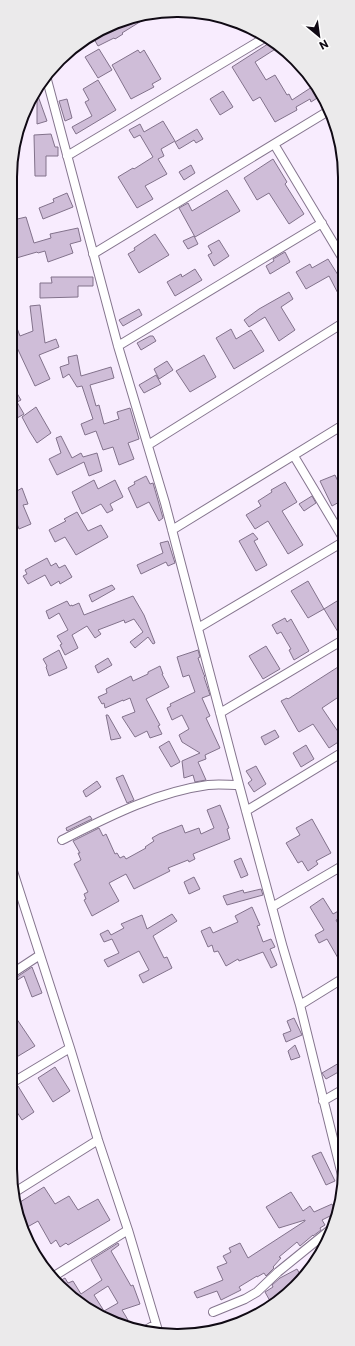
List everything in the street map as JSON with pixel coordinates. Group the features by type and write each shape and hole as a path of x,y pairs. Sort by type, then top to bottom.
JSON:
{"street":[{"path":"67,156 260,40"},
{"path":"48,83 118,346 172,530 246,811 300,1005 338,1159"},
{"path":"93,254 325,113"},
{"path":"274,144 338,250"},
{"path":"118,346 322,223"},
{"path":"148,445 338,326"},
{"path":"172,530 338,428"},
{"path":"294,456 338,530"},
{"path":"198,628 338,545"},
{"path":"220,713 338,643"},
{"path":"246,811 338,755"},
{"path":"62,840 116,813 175,792 208,785 239,785"},
{"path":"272,907 338,868"},
{"path":"17,884 128,1230 157,1328"},
{"path":"17,970 40,956"},
{"path":"300,1005 338,981"},
{"path":"17,1080 70,1048"},
{"path":"323,1101 338,1092"},
{"path":"18,1190 98,1140"},
{"path":"57,1274 128,1230"},
{"path":"213,1312 245,1299 257,1292 278,1272 323,1236"},
{"path":"151,1327 156,1324"}],"building":[{"path":"141,21 115,39 114,38 98,46 95,40 116,29"},
{"path":"267,44 274,50 255,62 266,80 275,75 287,95 289,94 292,100 311,88 317,98 311,102 310,99 296,107 297,110 275,122 260,97 253,101 232,67"},
{"path":"99,49 112,70 98,78 85,57"},
{"path":"138,50 140,53 144,50 161,79 152,84 154,87 131,99 112,65"},
{"path":"98,80 116,110 76,134 72,127 92,116 85,102 89,100 83,89"},
{"path":"223,91 233,107 220,115 210,99"},
{"path":"39,98 47,121 37,124 37,101"},
{"path":"67,99 72,118 65,121 59,101"},
{"path":"163,121 175,141 161,149 164,156 158,159 167,174 145,186 153,199 137,208 118,177 153,157 140,135 134,138 129,130 140,124 144,132"},
{"path":"197,129 203,139 196,143 194,140 179,149 175,142"},
{"path":"51,134 55,147 58,147 58,156 46,156 46,176 35,176 34,135"},
{"path":"273,159 287,182 285,184 304,214 289,224 269,193 257,200 244,178"},
{"path":"191,165 195,173 184,180 179,172"},
{"path":"227,190 240,211 195,237 179,208 188,203 192,211"},
{"path":"67,193 73,207 43,219 39,208 54,202 53,199"},
{"path":"26,217 34,243 51,238 50,234 78,228 81,241 70,244 73,253 48,262 45,251 17,258 17,219"},
{"path":"155,234 169,255 139,273 128,254 135,250 134,248"},
{"path":"194,236 198,244 188,249 183,241"},
{"path":"219,240 229,256 214,266 208,255 212,253 208,246"},
{"path":"285,252 290,262 270,274 266,266 274,261 273,259"},
{"path":"328,259 338,275 338,293 329,276 306,289 296,272 310,264 312,268"},
{"path":"195,269 202,280 175,296 167,282 181,274 182,277"},
{"path":"51,277 93,277 93,286 78,286 78,297 40,298 40,283 52,283"},
{"path":"289,292 293,299 281,307 295,330 279,341 265,317 249,327 244,320 259,309"},
{"path":"40,305 45,343 56,339 59,347 39,355 50,379 35,386 17,348 17,328 20,336 33,331 30,306"},
{"path":"139,309 142,315 123,326 119,320"},
{"path":"231,329 236,339 251,330 264,351 234,369 216,338"},
{"path":"150,336 153,336 156,341 141,350 137,343"},
{"path":"77,355 81,376 111,367 114,378 90,385 96,406 99,405 104,424 119,419 117,412 130,408 139,439 128,443 134,459 119,465 113,447 103,450 96,431 85,435 81,424 93,419 82,386 77,387 69,374 63,378 60,367 69,364 68,357"},
{"path":"204,355 216,377 190,392 176,371"},
{"path":"167,361 173,370 159,379 154,369"},
{"path":"156,375 161,384 144,393 139,385"},
{"path":"17,393 21,400 17,402"},
{"path":"17,402 24,414 17,418"},
{"path":"36,407 51,433 37,443 22,417"},
{"path":"61,436 72,458 81,453 83,457 97,453 102,471 89,476 84,462 57,475 49,459 61,453 56,438"},
{"path":"335,475 338,481 338,503 332,506 320,481"},
{"path":"146,476 150,484 153,483 163,518 159,521 149,502 137,508 128,488 135,484 134,482"},
{"path":"94,480 98,489 115,480 123,497 110,504 113,510 107,513 101,504 82,514 72,492"},
{"path":"285,482 297,502 282,511 303,545 288,554 268,521 255,529 246,515 261,506 258,501 272,492 271,490"},
{"path":"22,488 28,504 23,505 31,524 19,529 17,524 17,491"},
{"path":"312,496 316,503 304,511 299,504"},
{"path":"77,512 88,531 101,525 108,537 76,555 65,537 55,542 49,530 66,521 64,519"},
{"path":"253,533 258,539 254,541 267,565 256,571 239,541"},
{"path":"168,541 175,563 168,566 166,562 141,574 137,565 163,553 160,543"},
{"path":"47,558 51,566 56,563 59,568 65,565 72,577 60,584 59,581 51,586 45,575 28,584 23,576 27,574 25,570"},
{"path":"308,581 324,609 308,618 291,591"},
{"path":"112,585 115,589 92,602 89,595"},
{"path":"133,596 144,615 155,643 153,644 148,637 135,648 130,642 143,632 134,619 125,623 124,620 98,630 101,634 95,638 87,626 72,635 78,648 65,655 60,645 62,644 57,636 68,630 59,613 49,619 46,611 67,601 70,606 79,603 84,615"},
{"path":"337,601 338,603 338,632 324,609"},
{"path":"285,618 287,622 291,619 309,651 294,660 289,650 291,649 281,632 277,634 272,625"},
{"path":"266,646 280,669 263,679 249,656"},
{"path":"59,650 67,668 49,676 47,666 43,659"},
{"path":"198,650 200,657 198,658 210,695 202,698 210,716 206,718 220,748 205,755 206,759 198,762 206,780 195,782 193,775 184,778 182,761 200,753 182,742 179,735 189,729 182,715 172,720 167,708 171,706 170,704 195,692 189,675 183,677 177,657"},
{"path":"108,658 112,665 98,673 95,666"},
{"path":"160,666 162,674 169,687 146,699 160,725 158,726 162,734 150,738 147,731 135,737 122,717 135,712 130,698 105,708 104,703 102,704 98,697 107,693 106,689 131,676 133,681"},
{"path":"338,667 338,697 322,708 338,732 338,742 329,748 313,724 299,732 281,701 287,698 288,699"},
{"path":"106,715 108,715 121,738 111,740"},
{"path":"275,730 279,737 265,745 261,737"},
{"path":"169,741 180,762 171,767 159,747"},
{"path":"306,745 314,759 301,767 293,753"},
{"path":"256,766 266,784 254,792 248,783 252,780 246,771"},
{"path":"123,775 134,800 127,803 116,778"},
{"path":"97,781 101,787 86,797 83,791"},
{"path":"220,805 229,828 227,829 230,839 193,854 195,859 189,862 188,860 168,868 170,871 134,889 126,874 109,883 119,901 92,916 84,900 86,899 84,894 88,892 74,864 81,860 78,853 80,853 73,841 99,828 103,836 106,834 115,854 117,853 120,858 124,856 126,859 146,848 145,847 154,841 152,838 182,825 185,833 199,828 201,834 214,828 207,810"},
{"path":"90,816 92,819 67,831 66,828"},
{"path":"312,819 331,853 316,861 318,864 308,871 302,861 298,863 286,843 300,835 296,828"},
{"path":"241,858 248,875 241,878 234,861"},
{"path":"194,877 200,889 189,894 184,882"},
{"path":"261,889 263,895 227,905 223,896 243,890 244,893"},
{"path":"323,898 333,914 338,911 338,919 336,920 338,924 338,958 327,939 319,943 315,935 324,930 310,907"},
{"path":"252,907 260,925 257,926 263,942 271,939 275,947 270,949 277,965 271,968 263,952 239,961 238,959 226,966 218,951 214,952 212,945 208,947 201,931 210,927 213,933 238,922 235,916"},
{"path":"172,914 177,921 153,936 164,958 167,957 172,968 143,983 139,975 149,970 139,951 108,967 104,960 119,953 112,939 104,942 100,934 108,930 111,935 124,928 121,924 142,915 147,929"},
{"path":"32,967 42,993 32,997 24,976 17,980 17,977"},
{"path":"294,1018 302,1035 286,1042 283,1034 291,1031 287,1021"},
{"path":"17,1019 35,1046 17,1057"},
{"path":"295,1045 300,1057 291,1060 288,1051"},
{"path":"338,1064 338,1072 326,1079 322,1073"},
{"path":"55,1067 70,1091 53,1102 38,1078"},
{"path":"17,1086 34,1112 22,1120 17,1112"},
{"path":"321,1152 335,1181 326,1185 312,1156"},
{"path":"44,1187 55,1204 69,1196 78,1210 98,1199 110,1220 68,1245 66,1243 60,1247 56,1240 51,1244 38,1221 28,1227 20,1202"},
{"path":"291,1192 303,1211 310,1206 314,1212 332,1204 334,1207 331,1216 322,1220 325,1225 320,1228 321,1230 300,1246 297,1242 279,1257 281,1258 266,1276 264,1273 257,1276 239,1287 241,1290 221,1300 217,1291 197,1298 194,1292 223,1280 217,1267 227,1263 223,1256 231,1252 229,1248 240,1243 248,1258 305,1221 279,1228 266,1207"},
{"path":"118,1243 119,1245 111,1251 131,1286 133,1285 140,1304 122,1310 127,1321 116,1317 104,1311 118,1303 108,1286 94,1295 104,1310 88,1302 62,1280 65,1278 68,1283 73,1281 81,1294 102,1280 91,1260"},
{"path":"297,1269 299,1273 291,1282 270,1300 265,1292 273,1287 272,1285 280,1278"}]}
